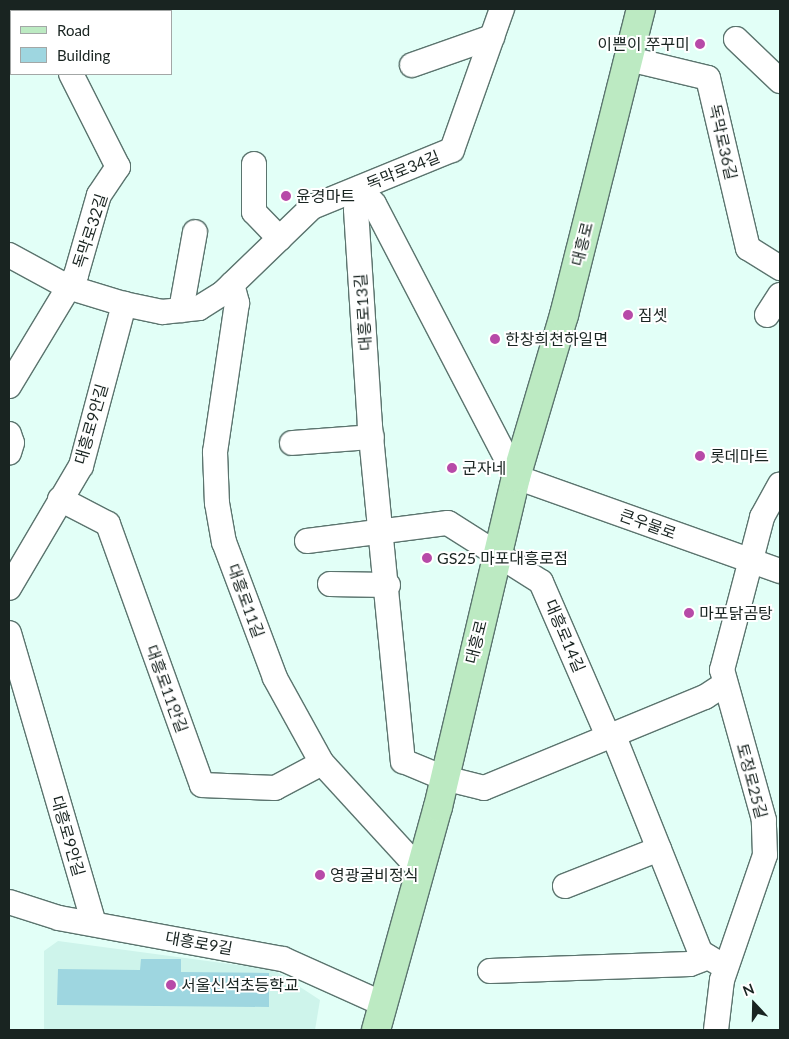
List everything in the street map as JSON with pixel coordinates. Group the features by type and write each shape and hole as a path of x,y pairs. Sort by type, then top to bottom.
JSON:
{"main road":[{"name":"대흥로","path":"376,1030 444,778 516,477 564,315 641,9"}],"street":[{"name":"독막로34길","path":"9,255 68,287 124,304 162,312 199,308 232,284 312,207 452,150 502,9"},
{"path":"412,64 492,37"},
{"path":"736,39 780,81"},
{"name":"독막로36길","path":"629,59 708,78 748,248 780,268"},
{"name":"독막로32길","path":"9,386 76,275 99,195 118,167 72,75"},
{"path":"254,164 254,212 280,239"},
{"path":"360,188 374,204 516,477"},
{"name":"대흥로13길","path":"360,188 356,210 372,436 388,585 403,761 444,778"},
{"path":"181,310 195,232"},
{"name":"대흥로11길","path":"232,284 237,303 215,452 217,503 224,542 275,678 322,762 420,870"},
{"path":"767,315 780,295"},
{"name":"대흥로9안길","path":"9,588 81,466 124,304"},
{"path":"9,434 12,443 9,454"},
{"path":"292,443 372,436"},
{"name":"큰우물로","path":"516,477 780,571"},
{"name":"토정로25길","path":"716,1030 717,962 765,855 772,820 725,684 722,670 753,561 762,517 780,485"},
{"name":"대흥로11안길","path":"60,499 108,524 202,785 275,788 322,762"},
{"name":"대흥로14길","path":"382,533 448,523 497,556 542,582 659,849 700,952 717,962"},
{"path":"307,541 382,533"},
{"path":"330,584 388,585"},
{"name":"대흥로9안길","path":"9,633 94,924"},
{"path":"444,778 484,788 705,697 725,684"},
{"path":"565,886 659,849"},
{"name":"대흥로9길","path":"9,902 94,924 283,959 383,1004"},
{"path":"490,971 717,962"}],"shaded area":[{"name":"서울신석초등학교","path":"58,941 274,970 320,1000 315,1030 44,1030 44,951"}],"building":[{"path":"141,959 181,959 181,972 269,973 269,1007 57,1005 58,969 140,970"}],"place":[{"name":"이쁜이 쭈꾸미","path":"700,44"},
{"name":"윤경마트","path":"286,196"},
{"name":"짐셋","path":"628,315"},
{"name":"한창희천하일면","path":"495,339"},
{"name":"롯데마트","path":"700,456"},
{"name":"군자네","path":"452,468"},
{"name":"GS25 마포대흥로점","path":"427,558"},
{"name":"마포닭곰탕","path":"689,613"},
{"name":"영광굴비정식","path":"320,875"},
{"name":"서울신석초등학교","path":"171,985"}]}
